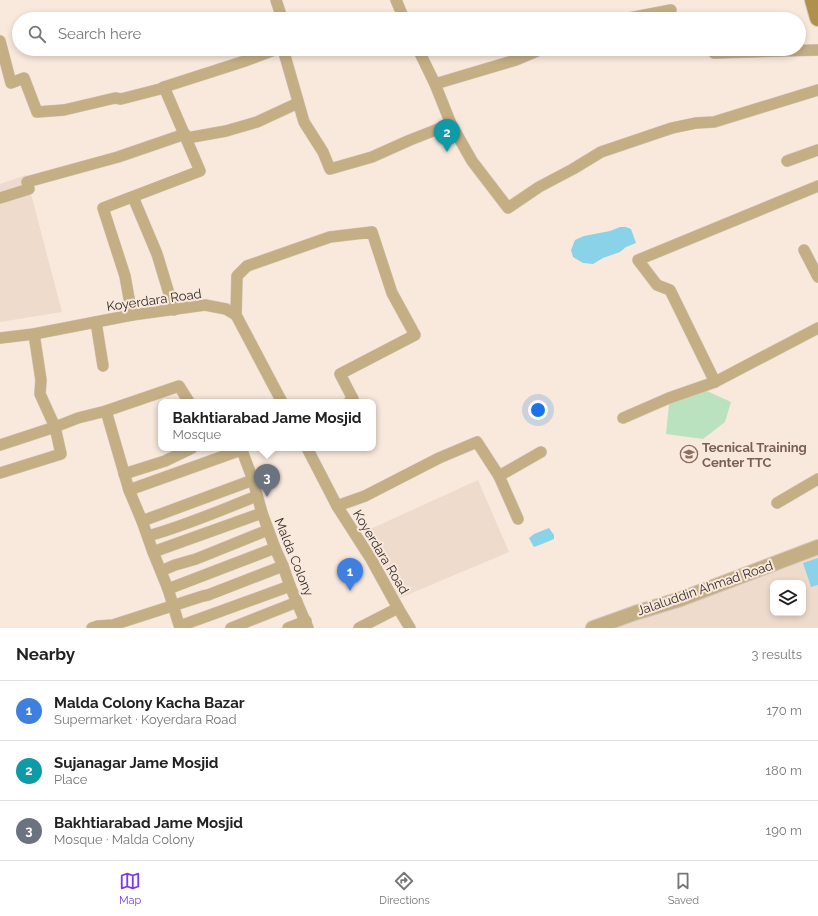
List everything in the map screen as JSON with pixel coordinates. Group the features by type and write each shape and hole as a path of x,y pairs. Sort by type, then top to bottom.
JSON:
{"main road":[{"path":"813,0 818,18"}],"street":[{"path":"276,0 280,12"},
{"path":"396,0 401,12"},
{"path":"661,12 671,10"},
{"path":"0,41 11,83 24,78 36,112 64,110 115,98 121,99 160,89 258,56"},
{"path":"806,50 818,50"},
{"path":"285,56 304,122 323,152 330,170 372,157 451,124"},
{"path":"421,56 435,84 451,124 472,161 508,208 539,187 601,152 672,128 696,123 714,122 818,90"},
{"path":"435,84 525,56"},
{"path":"132,315 125,276 103,208 200,170 164,87"},
{"path":"0,198 29,189 27,182 118,157 186,136 226,131 257,122 298,103"},
{"path":"787,161 818,150"},
{"path":"715,382 670,290 657,285 638,260 818,186"},
{"path":"133,197 157,254 174,310"},
{"path":"280,399 236,315 237,276 247,266 330,237 372,232 392,293 415,335 340,374 352,399"},
{"path":"804,250 818,277"},
{"name":"Koyerdara Road","path":"0,338 34,334 132,315 205,305 226,309 236,315"},
{"path":"96,322 103,366"},
{"path":"623,418 668,398 715,382 818,328"},
{"path":"0,473 61,454 55,427 40,394 41,380 34,334"},
{"path":"0,445 78,418 106,411 179,386 187,399"},
{"path":"106,411 129,490 168,589 180,627 290,586"},
{"path":"337,506 365,496 439,458 477,442 499,476 518,519"},
{"path":"124,474 165,461 186,451"},
{"path":"129,490 236,451"},
{"name":"Malda Colony","path":"242,451 253,480 268,530 307,625"},
{"name":"Koyerdara Road","path":"309,451 337,506 371,559 410,628"},
{"path":"499,476 541,452"},
{"path":"776,503 818,478"},
{"path":"142,521 253,480"},
{"path":"148,536 203,518 257,496"},
{"path":"153,552 262,513"},
{"path":"161,571 196,559 268,530"},
{"path":"168,589 275,548"},
{"name":"Jalaluddin Ahmad Road","path":"593,628 681,599 818,548"},
{"path":"92,628 98,626 113,627 208,595 283,566"},
{"path":"231,628 297,602"},
{"path":"358,628 398,608"},
{"path":"288,628 307,625"}],"shaded area":[{"path":"26,175 62,312 0,322 0,184"},
{"path":"478,480 509,552 400,598 366,531"},
{"path":"818,545 818,628 589,628"}],"green space":[{"path":"707,391 731,402 725,422 703,439 666,434 669,404 687,395"}],"water":[{"path":"620,227 631,229 636,243 593,264 583,263 573,257 571,250 575,240 584,236 610,231"},
{"path":"549,528 554,535 554,539 534,547 529,538 534,534"},
{"path":"818,558 818,585 811,587 803,563"}],"place":[{"name":"Sujanagar Jame Mosjid","path":"447,152"},
{"name":"Tecnical Training Center TTC","path":"689,454"},
{"name":"Bakhtiarabad Jame Mosjid","path":"267,497"},
{"name":"Malda Colony Kacha Bazar","path":"350,591"}]}
